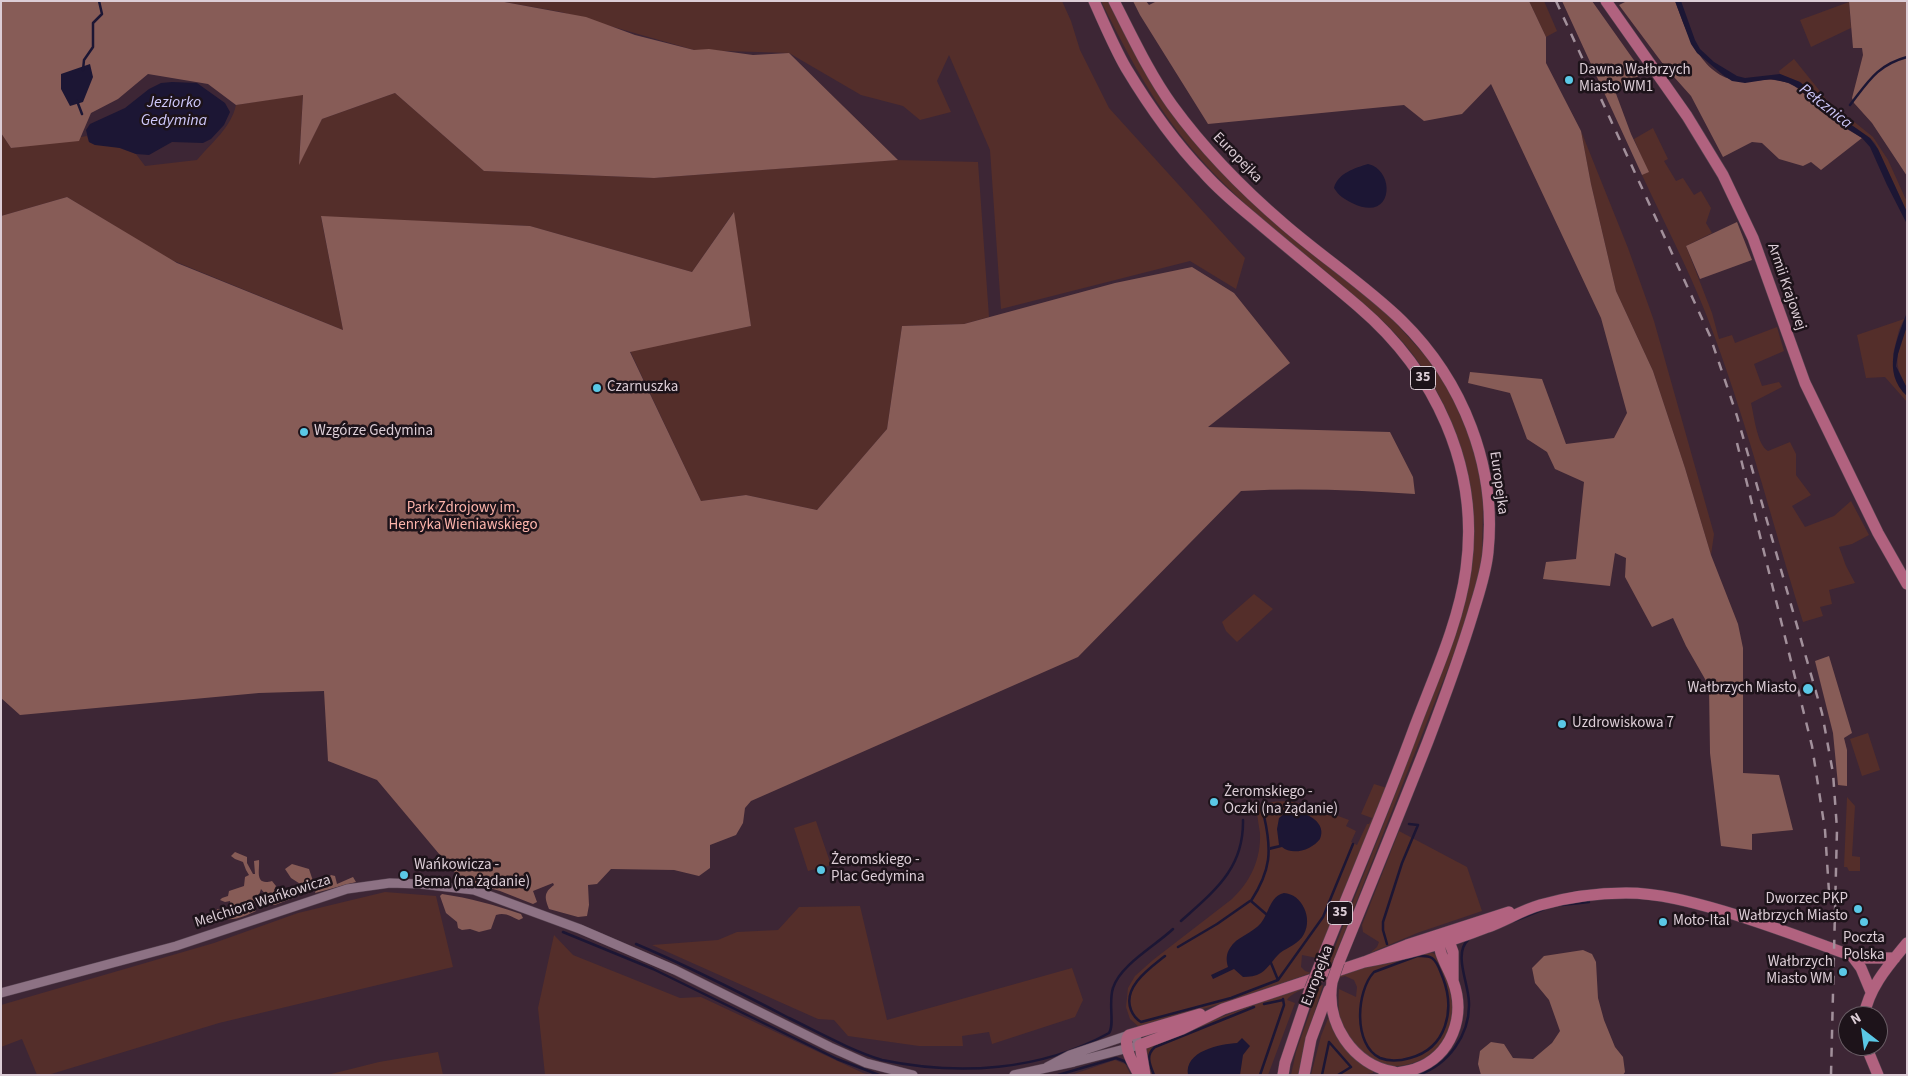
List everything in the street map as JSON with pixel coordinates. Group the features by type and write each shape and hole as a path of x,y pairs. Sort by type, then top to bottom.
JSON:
{"main road":[{"name":"Europejka","path":"1094,1 1126,68 1186,152 1206,176 1381,327 1406,355 1436,400 1449,430 1462,472 1468,511 1468,546 1466,571 1458,607 1396,777 1310,989 1285,1063 1283,1075"},
{"name":"Europejka","path":"1114,1 1145,62 1170,103 1202,144 1237,182 1284,224 1402,321 1433,356 1451,384 1469,421 1485,478 1489,523 1488,554 1482,585 1453,678 1339,962 1314,1031 1304,1075"},
{"name":"Armii Krajowej","path":"1606,1 1687,116 1723,175 1753,238 1808,390 1878,533 1907,584"},
{"path":"1139,1075 1127,1048 1126,1041 1129,1035 1224,1009 1364,962 1402,956 1443,940 1509,919 1528,909 1591,894 1643,893 1674,898 1766,924 1852,956 1895,958"},
{"path":"1332,982 1331,994 1336,1024 1343,1038 1356,1052 1371,1064 1390,1074 1415,1069 1431,1061 1451,1038 1455,1030 1458,1010 1443,940"},
{"path":"1866,1006 1871,992 1907,943"},
{"path":"1852,956 1861,968 1871,992"},
{"path":"1145,1075 1140,1044 1182,1029 1224,1009"},
{"path":"1870,1056 1878,1075"},
{"path":"1278,1075 1285,1063"}],"street":[{"name":"Melchiora Wańkowicza","path":"1,993 176,946 348,889 372,884 420,884 474,890 535,913 675,970 866,1063 913,1075"},
{"path":"1014,1075 1074,1062 1140,1044 1133,1036 1129,1035 1070,1055 1047,1067"}],"shaded area":[{"path":"499,1 1062,1 1071,21 1080,50 1109,108 1245,258 1236,289 1190,261 1001,309 990,150 949,55 937,81 951,112 920,120 903,106 861,95 789,53 694,50 561,12"},
{"path":"1101,1 1108,1 1148,77 1184,129 1394,321 1429,360 1449,390 1472,442 1481,482 1483,502 1482,554 1479,575 1465,625 1332,964 1328,965 1418,732 1469,580 1473,555 1474,521 1463,454 1452,422 1437,392 1419,363 1398,337 1374,313 1272,228 1200,158 1167,117 1146,85"},
{"path":"1529,1 1544,1 1557,31 1546,37"},
{"path":"1849,2 1851,28 1811,47 1800,20"},
{"path":"1794,59 1827,100 1873,137 1888,160 1907,202 1907,212 1875,143 1833,112 1800,82 1780,74 1779,71"},
{"path":"395,93 484,171 654,178 894,160 978,162 989,317 964,324 902,326 887,429 817,510 746,495 701,501 630,351 751,326 733,213 692,272 530,226 321,217 343,330 169,259 67,197 1,216 1,133 11,148 87,136 89,142 95,145 111,145 136,154 145,166 197,160 230,121 236,105 303,94 299,164 322,119"},
{"path":"1653,128 1668,159 1664,161 1676,181 1683,178 1694,195 1701,191 1711,208 1706,223 1712,233 1686,246 1712,313 1719,339 1732,335 1735,343 1777,327 1784,351 1754,364 1762,386 1779,382 1782,387 1751,403 1764,448 1768,451 1790,442 1796,454 1796,475 1811,495 1792,506 1805,527 1834,516 1851,501 1869,535 1852,544 1839,547 1855,583 1829,590 1832,604 1820,607 1823,616 1803,622 1745,428 1720,352 1691,279 1642,175 1648,172 1634,139"},
{"path":"1581,131 1628,248 1654,321 1714,534 1711,555 1653,371 1616,291 1591,184"},
{"path":"1904,319 1893,354 1903,392 1907,396 1907,402 1885,377 1866,378 1857,335"},
{"path":"1907,326 1907,388 1899,372 1898,357"},
{"path":"1254,594 1273,609 1237,642 1226,631 1222,622"},
{"path":"1868,733 1880,770 1862,776 1850,739"},
{"path":"1374,784 1387,788 1317,958 1302,955 1301,967 1311,973 1231,1001 1139,1027 1130,1019 1126,1007 1128,988 1135,976 1232,899 1245,885 1254,869 1259,852 1258,806 1269,802 1292,802 1315,807 1349,820 1346,826 1356,831 1351,842 1357,845 1372,818 1361,814"},
{"path":"1847,797 1855,806 1852,856 1860,857 1860,871 1849,871 1847,867 1844,867"},
{"path":"816,821 831,865 808,871 794,828"},
{"path":"1399,831 1467,867 1482,911 1417,933 1370,953 1377,947 1379,942 1363,932 1362,925"},
{"path":"385,892 436,896 453,967 219,1023 48,1075 37,1075 22,1039 1,1047 1,1005 214,943 298,913"},
{"path":"860,906 887,1020 1072,968 1083,1000 1075,1017 992,1044 989,1032 962,1036 963,1046 919,1046 848,1036 834,1020 818,1019 652,945 718,940 737,932 778,930 799,907"},
{"path":"554,935 573,955 680,998 701,997 870,1075 545,1075 538,1008"},
{"path":"1430,952 1438,957 1442,964 1448,983 1452,1010 1446,1035 1440,1045 1431,1054 1419,1061 1401,1066 1380,1064 1368,1058 1348,1038 1340,1020 1339,989 1356,997 1357,987 1354,980 1345,976 1305,988 1287,1000 1295,1003 1268,1075 1150,1075 1146,1051 1148,1047 1159,1040 1280,995 1361,968"},
{"path":"1323,985 1305,1042 1298,1075 1291,1075 1296,1052 1319,986"},
{"path":"1329,1016 1373,1070 1373,1073 1361,1075 1311,1075 1321,1036"},
{"path":"438,1052 443,1075 327,1075 379,1062"},
{"path":"1115,1060 1125,1064 1131,1075 1071,1075"}],"green space":[{"path":"1,1 499,1 586,17 635,35 694,50 709,49 753,55 789,53 898,160 654,178 484,171 395,93 322,119 299,165 303,95 236,105 208,84 148,74 118,99 91,113 79,141 11,148 1,133"},
{"path":"1133,1 1146,1 1149,5 1157,1 1529,1 1546,37 1546,63 1581,131 1591,184 1616,291 1653,371 1711,555 1738,624 1743,648 1743,773 1779,775 1793,830 1752,834 1752,850 1721,846 1710,753 1709,686 1686,646 1673,618 1652,627 1625,577 1626,558 1615,553 1610,586 1543,579 1546,562 1576,559 1584,482 1555,469 1547,452 1527,439 1510,393 1468,383 1470,372 1542,379 1566,444 1614,438 1627,413 1601,318 1491,84 1462,114 1424,121 1404,105 1208,124"},
{"path":"1562,1 1592,1 1643,73 1615,91 1631,134 1649,172 1642,175"},
{"path":"1627,1 1675,1 1698,53 1717,73 1729,79 1743,81 1772,80 1788,83 1805,94 1833,120 1862,138 1821,170 1811,162 1803,166 1779,159 1762,143 1752,142 1723,157 1691,96 1666,68 1619,5"},
{"path":"1849,1 1907,1 1907,176 1872,123 1854,103 1852,98 1863,55 1862,48 1853,48"},
{"name":"Park Zdrojowy im. Henryka Wieniawskiego","path":"67,197 177,263 343,330 321,216 530,226 692,272 734,212 751,326 630,352 701,501 746,495 817,510 887,429 902,326 964,324 1115,283 1192,267 1234,293 1290,363 1208,427 1390,432 1413,477 1415,494 1328,490 1241,491 1078,657 751,801 745,808 743,823 736,835 710,845 710,868 699,876 674,870 611,869 597,884 588,885 589,905 587,916 578,917 549,909 546,896 554,885 553,883 533,891 537,902 533,904 500,891 461,880 377,780 328,761 324,691 259,693 20,715 1,698 1,216"},
{"path":"1737,222 1752,260 1700,279 1686,246"},
{"path":"1829,656 1852,733 1844,738 1847,750 1847,786 1838,785 1833,733 1815,661"},
{"path":"235,852 247,857 247,863 253,874 255,874 254,861 259,860 260,879 266,882 272,881 276,886 274,890 286,894 294,894 293,898 275,905 266,905 267,896 261,889 259,895 254,898 256,911 234,919 223,918 219,915 217,909 231,910 230,901 220,900 228,896 229,891 244,886 245,877 249,875 243,862 231,856"},
{"path":"292,864 309,869 313,881 321,885 327,882 331,875 335,876 337,884 353,877 356,882 315,893 316,890 311,886 308,889 291,878 285,869"},
{"path":"442,894 492,905 521,914 523,918 519,920 500,914 496,915 491,929 479,932 470,929 462,930 458,928 457,922 446,913 440,896"},
{"path":"1583,950 1592,954 1596,962 1598,998 1604,1020 1615,1047 1623,1057 1625,1072 1623,1075 1481,1075 1478,1064 1480,1051 1491,1042 1504,1044 1513,1058 1533,1059 1552,1043 1560,1031 1549,1000 1535,983 1532,968 1544,956"}],"water":[{"name":"Pełcznica","path":"1675,1 1681,1 1695,40 1700,49 1714,62 1737,76 1745,78 1780,74 1800,82 1833,112 1870,138 1878,149 1907,212 1907,224 1870,147 1862,138 1829,117 1798,88 1789,83 1771,79 1745,83 1732,81 1723,75 1697,53 1691,44"},
{"path":"90,64 93,77 83,102 70,106 61,89 61,74"},
{"name":"Jeziorko Gedymina","path":"161,83 197,83 225,103 230,112 224,125 211,139 203,143 172,142 149,155 136,154 120,148 95,145 89,142 86,130 90,124 125,108 149,89"},
{"path":"1368,164 1377,168 1383,176 1386,194 1383,201 1376,207 1366,208 1347,200 1334,188 1339,178 1343,175"},
{"path":"1907,312 1907,326 1896,366 1907,388 1907,396 1899,387 1893,366 1896,345"},
{"path":"1294,811 1305,814 1319,824 1321,828 1320,839 1307,849 1291,851 1282,847 1270,850 1270,847 1279,845 1277,829 1279,818 1286,812"},
{"path":"1284,893 1296,898 1304,908 1307,921 1302,937 1280,953 1259,974 1243,977 1234,969 1213,979 1211,975 1228,967 1227,955 1233,944 1261,923 1273,901"},
{"path":"1242,1038 1250,1046 1243,1055 1240,1075 1188,1075 1188,1067 1197,1055 1213,1047 1237,1043"}],"waterway":[{"path":"83,70 84,60 93,47 93,23 102,14 99,1"},
{"name":"Pełcznica","path":"1850,105 1874,75 1897,60 1907,57"},
{"path":"77,101 82,114"},
{"path":"1264,816 1269,850 1268,860 1263,880 1251,901 1266,914"},
{"path":"1181,921 1215,889 1233,866 1242,837 1243,820"},
{"path":"1387,944 1383,922 1402,863 1418,825 1409,824"},
{"path":"1165,956 1145,972 1130,994 1131,1010 1141,1022 1231,998 1278,980 1323,917 1353,844"},
{"path":"1178,947 1217,924 1250,901"},
{"path":"1562,905 1589,902"},
{"path":"1514,921 1544,909"},
{"path":"636,944 713,979 835,1041 870,1056 911,1065 969,1069 999,1067 1055,1056 1083,1046 1109,1033 1111,1029 1111,1000 1113,988 1117,980 1130,964 1173,929"},
{"path":"563,932 653,969 837,1059 879,1075"},
{"path":"1418,1075 1439,1064 1448,1056 1466,1026 1469,1003 1462,953 1468,940"},
{"path":"1417,956 1432,958 1440,970 1447,990 1448,1015 1445,1026 1440,1037 1423,1053 1399,1060 1380,1058 1371,1051 1365,1042 1361,1030 1361,1004 1364,992 1374,972 1417,956"},
{"path":"1271,963 1278,980"},
{"path":"1260,1075 1284,1005 1283,999"},
{"path":"1264,1004 1283,1000"},
{"path":"1154,1075 1149,1057 1155,1047 1254,1007"},
{"path":"1329,1042 1351,1067 1338,1075"},
{"path":"1322,1075 1329,1042"},
{"path":"1058,1075 1116,1058 1129,1065"}],"railway":[{"path":"1556,1 1710,336 1737,416 1822,713 1833,773 1837,829 1831,1075"},
{"path":"1737,443 1812,746 1825,830 1829,892"}],"place":[{"name":"Dawna Wałbrzych Miasto WM1","path":"1569,80"},
{"name":"Czarnuszka","path":"597,388"},
{"name":"Wzgórze Gedymina","path":"304,432"},
{"name":"Wałbrzych Miasto","path":"1808,689"},
{"name":"Uzdrowiskowa 7","path":"1562,724"},
{"name":"Żeromskiego - Oczki (na żądanie)","path":"1214,802"},
{"name":"Żeromskiego - Plac Gedymina","path":"821,870"},
{"name":"Wańkowicza - Bema (na żądanie)","path":"404,875"},
{"name":"Dworzec PKP Wałbrzych Miasto","path":"1858,909"},
{"name":"Moto-Ital","path":"1663,922"},
{"name":"Poczta Polska","path":"1864,922"},
{"name":"Wałbrzych Miasto WM","path":"1843,972"}]}
